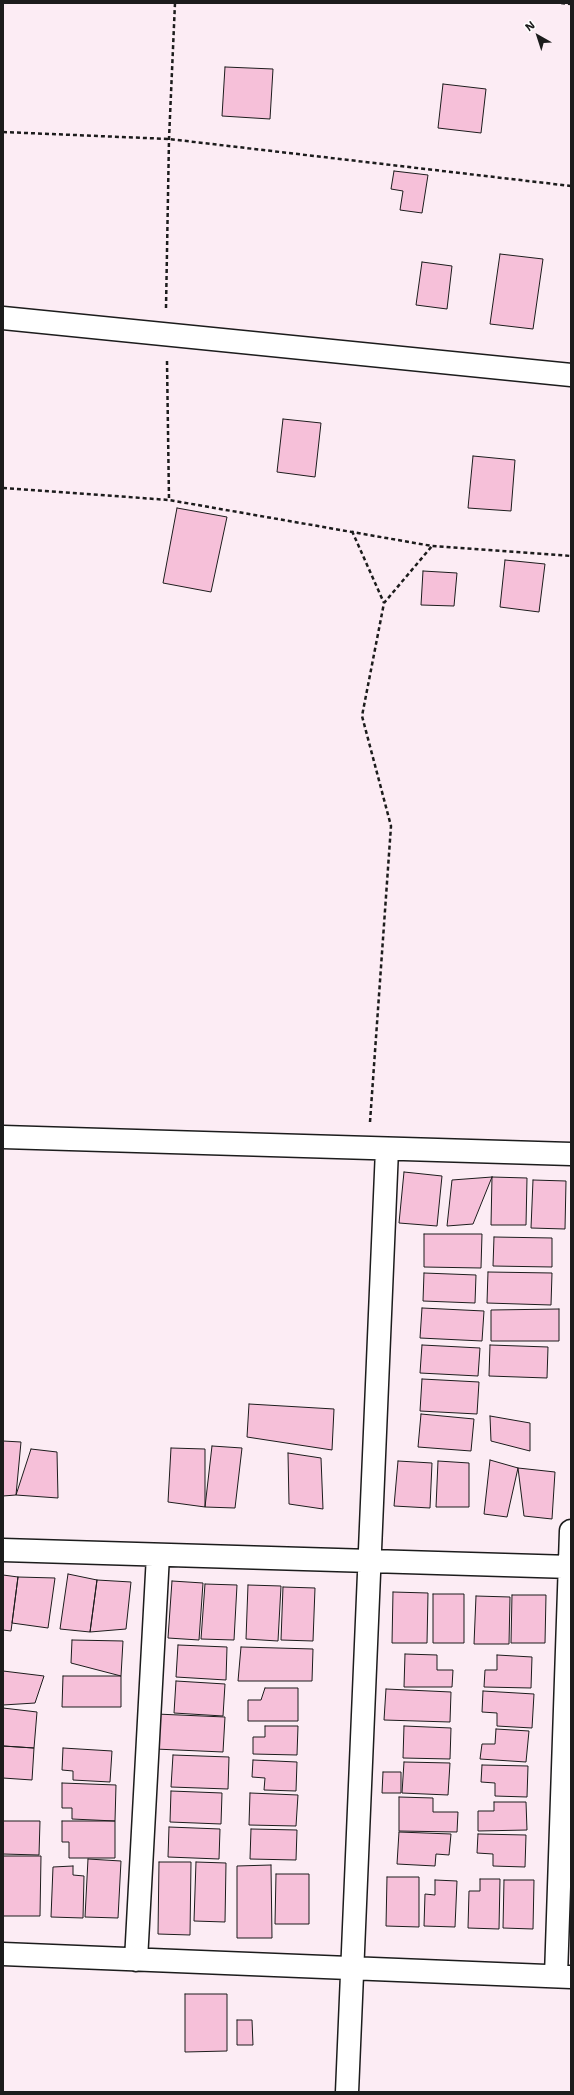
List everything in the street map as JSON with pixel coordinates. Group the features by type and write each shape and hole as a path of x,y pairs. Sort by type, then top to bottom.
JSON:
{"street":[{"path":"3,318 571,375"},
{"path":"3,1137 571,1154"},
{"path":"347,2092 369,1561 378,1148"},
{"path":"3,1954 564,1976 571,1531"},
{"path":"3,1550 570,1567"},
{"path":"136,1960 158,1555"}],"path":[{"path":"169,500 166,335 169,139 175,3"},
{"path":"561,3 571,4"},
{"path":"3,132 169,139 571,186"},
{"path":"3,488 169,500 432,546 571,556"},
{"path":"352,531 384,602"},
{"path":"378,1148 391,826 362,716 384,602 432,546"}],"building":[{"path":"225,67 273,69 270,119 222,116"},
{"path":"443,84 486,89 481,133 438,128"},
{"path":"394,171 428,175 422,213 400,210 403,191 391,189"},
{"path":"500,254 543,259 533,329 490,324"},
{"path":"422,262 452,266 447,309 416,305"},
{"path":"283,419 321,423 315,477 277,472"},
{"path":"473,456 515,460 511,511 468,508"},
{"path":"177,508 227,517 211,592 163,583"},
{"path":"505,560 545,564 539,612 500,607"},
{"path":"423,571 457,573 454,606 421,605"},
{"path":"404,1172 442,1176 437,1226 399,1223"},
{"path":"492,1177 527,1178 526,1225 491,1225"},
{"path":"492,1177 473,1224 447,1226 452,1180"},
{"path":"533,1180 566,1181 565,1229 531,1228"},
{"path":"424,1234 482,1234 481,1268 424,1267"},
{"path":"494,1237 552,1238 552,1267 493,1266"},
{"path":"488,1272 552,1273 551,1305 487,1303"},
{"path":"424,1273 476,1275 475,1303 423,1301"},
{"path":"422,1308 484,1311 482,1341 420,1338"},
{"path":"559,1309 559,1341 491,1341 491,1310"},
{"path":"422,1345 480,1348 478,1376 420,1373"},
{"path":"490,1345 548,1347 547,1378 489,1376"},
{"path":"422,1379 479,1382 477,1414 420,1411"},
{"path":"249,1404 334,1409 332,1450 247,1437"},
{"path":"421,1414 474,1419 471,1451 418,1447"},
{"path":"490,1416 530,1423 530,1451 491,1441"},
{"path":"3,1441 21,1442 16,1495 3,1496"},
{"path":"212,1446 242,1448 235,1508 205,1507"},
{"path":"171,1448 205,1449 205,1507 168,1502"},
{"path":"31,1449 57,1452 58,1498 16,1495"},
{"path":"288,1453 321,1458 323,1509 289,1504"},
{"path":"490,1460 518,1468 507,1517 484,1514"},
{"path":"398,1461 432,1463 430,1508 394,1506"},
{"path":"438,1461 469,1463 469,1507 436,1507"},
{"path":"518,1468 555,1472 552,1519 524,1516"},
{"path":"68,1574 97,1580 90,1632 60,1629"},
{"path":"3,1575 18,1577 11,1631 3,1630"},
{"path":"18,1577 55,1578 48,1628 12,1623"},
{"path":"97,1580 131,1582 126,1629 90,1632"},
{"path":"172,1581 203,1583 199,1640 168,1638"},
{"path":"205,1584 237,1585 234,1640 201,1639"},
{"path":"248,1585 281,1586 278,1641 246,1639"},
{"path":"283,1587 315,1588 313,1641 281,1640"},
{"path":"393,1592 428,1593 427,1643 392,1643"},
{"path":"433,1594 464,1594 464,1643 433,1643"},
{"path":"512,1595 546,1595 545,1643 511,1643"},
{"path":"476,1596 510,1597 509,1644 474,1644"},
{"path":"72,1640 123,1641 121,1676 71,1663"},
{"path":"178,1645 227,1647 226,1680 176,1677"},
{"path":"241,1647 313,1649 312,1681 238,1681"},
{"path":"405,1654 437,1655 437,1670 453,1670 452,1687 404,1687"},
{"path":"497,1655 532,1657 531,1688 484,1687 485,1670 497,1670"},
{"path":"3,1671 44,1676 35,1703 3,1705"},
{"path":"63,1676 121,1676 121,1707 62,1707"},
{"path":"176,1681 225,1684 223,1716 174,1713"},
{"path":"265,1688 298,1688 298,1721 248,1721 248,1700 261,1700"},
{"path":"386,1689 451,1692 450,1722 384,1720"},
{"path":"483,1691 534,1694 532,1728 497,1726 497,1713 482,1712"},
{"path":"3,1708 37,1712 34,1748 3,1746"},
{"path":"156,1714 225,1717 223,1752 155,1749"},
{"path":"265,1726 298,1726 297,1755 253,1754 253,1737 265,1737"},
{"path":"404,1726 451,1728 450,1759 403,1758"},
{"path":"496,1729 529,1731 526,1762 480,1759 482,1744 495,1744"},
{"path":"3,1746 34,1748 32,1780 3,1778"},
{"path":"63,1748 112,1751 110,1782 73,1780 73,1771 62,1770"},
{"path":"173,1755 229,1757 228,1789 171,1787"},
{"path":"253,1760 297,1762 296,1791 264,1790 265,1778 252,1777"},
{"path":"404,1762 450,1763 448,1795 402,1793"},
{"path":"482,1765 528,1766 527,1797 495,1796 495,1783 481,1782"},
{"path":"383,1772 401,1772 401,1793 382,1793"},
{"path":"62,1783 116,1785 115,1821 72,1819 72,1808 62,1808"},
{"path":"171,1791 222,1793 221,1824 170,1822"},
{"path":"250,1793 298,1795 296,1826 249,1825"},
{"path":"399,1797 433,1798 433,1812 458,1812 457,1832 399,1831"},
{"path":"494,1802 526,1802 527,1830 478,1831 478,1811 494,1811"},
{"path":"3,1821 40,1821 39,1855 3,1854"},
{"path":"62,1821 115,1821 115,1858 69,1858 69,1842 62,1842"},
{"path":"169,1827 220,1829 219,1859 168,1857"},
{"path":"251,1829 297,1830 296,1860 250,1859"},
{"path":"399,1832 451,1834 449,1855 436,1854 435,1866 397,1864"},
{"path":"478,1834 526,1835 525,1867 493,1866 493,1854 477,1853"},
{"path":"3,1856 41,1856 40,1916 3,1916"},
{"path":"88,1859 121,1861 118,1918 85,1917"},
{"path":"159,1862 191,1862 190,1935 158,1934"},
{"path":"196,1862 226,1863 225,1922 194,1921"},
{"path":"271,1865 272,1938 237,1938 237,1866"},
{"path":"73,1866 73,1875 84,1876 83,1918 51,1917 53,1867"},
{"path":"276,1874 309,1874 309,1924 275,1924"},
{"path":"387,1877 419,1877 419,1927 386,1926"},
{"path":"480,1879 500,1879 499,1929 468,1928 469,1891 480,1891"},
{"path":"435,1880 457,1881 455,1927 424,1926 425,1894 435,1895"},
{"path":"504,1880 534,1880 533,1929 503,1928"},
{"path":"185,1994 227,1994 227,2051 185,2052"},
{"path":"237,2020 252,2020 253,2045 237,2045"}]}
